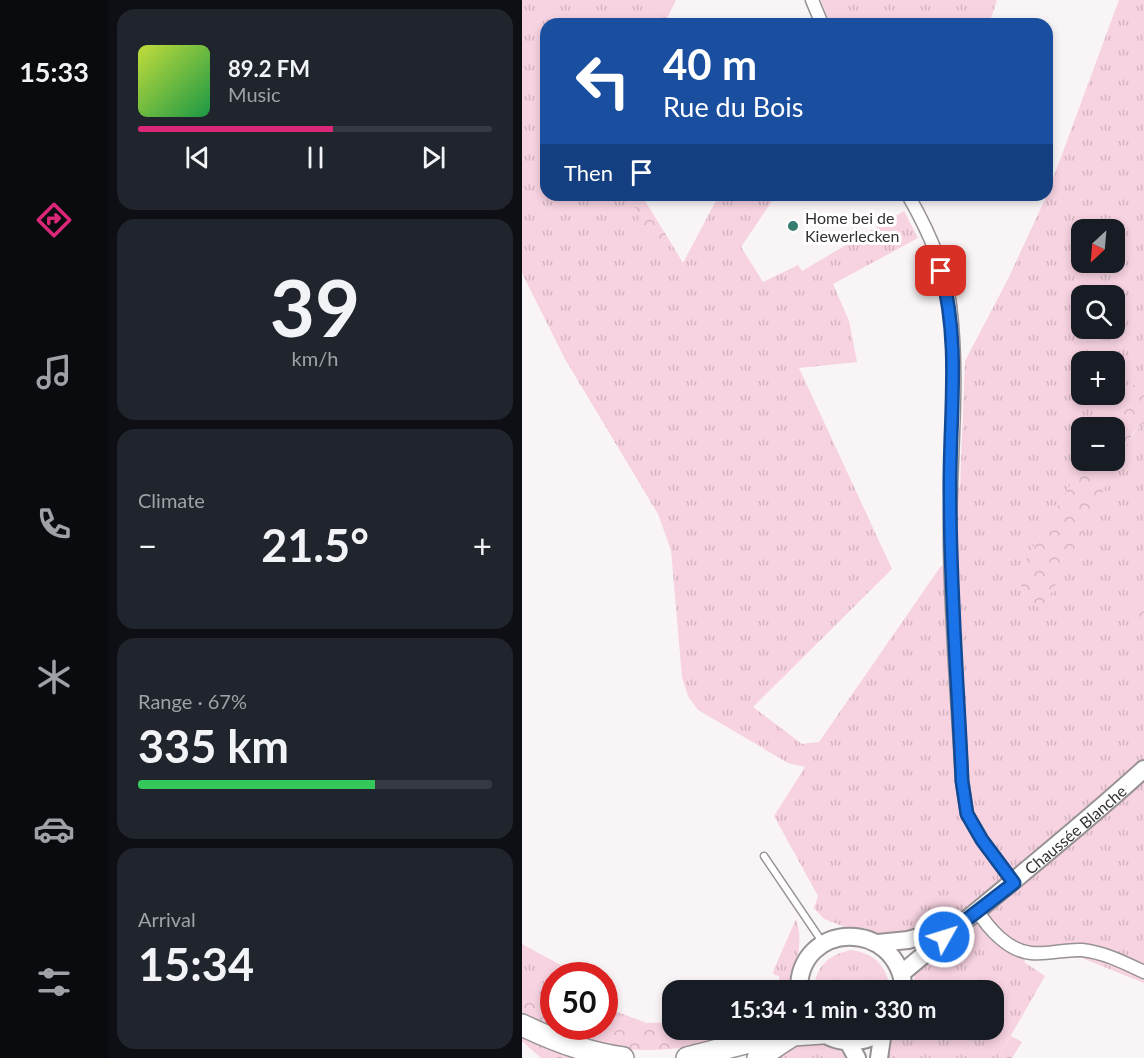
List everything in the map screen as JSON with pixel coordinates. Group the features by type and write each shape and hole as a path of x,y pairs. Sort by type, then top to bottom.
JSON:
{"highway":[{"path":"522,1025 595,1054 623,1058"},
{"path":"687,1058 756,1040"},
{"path":"758,1058 785,1040"}],"main road":[{"name":"Chaussée Blanche","path":"905,980 957,926 1014,883 1144,769"},
{"path":"801,980 803,966 824,944 851,936 878,943 908,940 957,926"},
{"path":"878,943 889,951 902,980"},
{"path":"843,1040 848,1042 862,1040"},
{"path":"879,1058 882,1040"},
{"path":"848,1042 857,1058"}],"street":[{"path":"812,0 820,18"},
{"path":"911,201 937,255 950,303 954,359 950,565 962,781 967,814 982,840 1014,883"},
{"path":"977,910 985,923 1003,941 1030,953 1084,950 1144,972"}],"lane":[{"path":"764,856 824,944"}],"green space":[{"path":"522,0 662,0 652,18 540,18 540,201 645,201 650,209 645,211 660,245 668,238 683,263 716,201 772,201 741,247 763,282 798,265 802,271 904,211 918,238 833,284 849,321 857,362 799,368 892,569 753,707 802,744 819,742 941,566 950,564 950,492 960,487 965,361 1008,279 1044,201 1053,201 1053,179 1119,0 1144,0 1144,377 1125,394 1125,351 1071,351 1071,405 1118,405 1111,417 1071,417 1071,471 1079,471 1017,574 1027,603 1110,471 1125,471 1125,447 1144,423 1144,983 1082,958 1056,958 1052,950 1030,953 1024,962 1045,976 998,1058 883,1058 890,1040 1004,1040 1004,980 914,980 918,959 956,927 884,938 865,928 845,927 824,919 814,908 818,896 774,816 805,767 788,763 698,710 688,696 682,677 671,550 658,514 565,359 522,273"},
{"path":"662,0 676,0 667,18 652,18"},
{"path":"821,0 997,0 991,18 828,18"},
{"path":"639,206 645,211 650,209 668,238 660,245 652,245 634,208"},
{"path":"1144,377 1144,423 1133,433 1125,449 1125,417 1111,417 1118,405 1125,405 1127,390"},
{"path":"1079,471 1114,471 1043,609 1027,603 1017,574"},
{"path":"1144,585 1144,632 1140,632 1130,617"},
{"path":"796,919 799,947 792,980 779,980 779,976 773,974"},
{"path":"522,944 555,962 540,962 540,989 522,979"},
{"path":"851,950 867,954 883,967 888,980 816,980 825,963"},
{"path":"522,979 540,989 540,1024 522,1015"},
{"path":"618,1012 647,1023 618,1019"},
{"path":"618,1019 647,1023 662,1022 662,1040 722,1040 671,1049 649,1050 604,1046 579,1040 618,1040"},
{"path":"522,1032 588,1058 541,1058 522,1041"},
{"path":"1011,1036 1022,1042 1012,1058 998,1058"},
{"path":"797,1040 820,1040 835,1046 849,1058 774,1058"}],"place":[{"name":"Home bei de Kiewerlecken","path":"793,226"}],"route":[{"path":"941,271 950,303 954,359 950,565 962,781 967,814 982,840 1014,883 944,937"}]}
